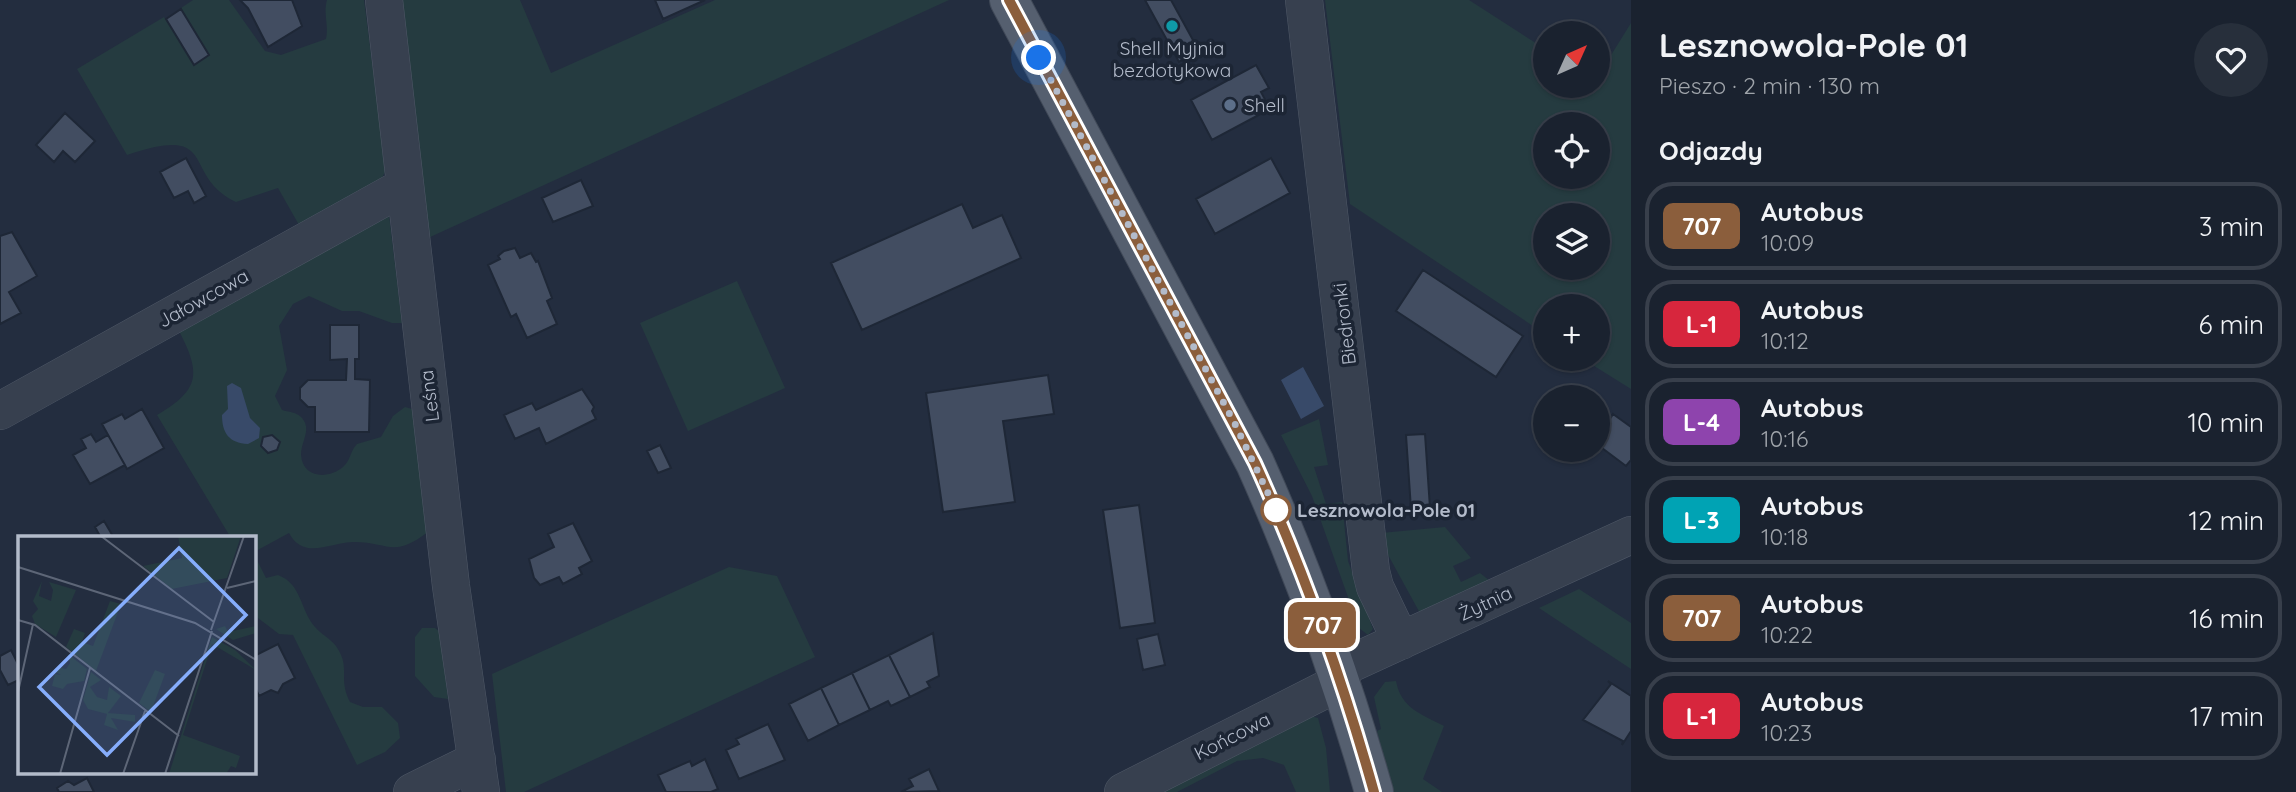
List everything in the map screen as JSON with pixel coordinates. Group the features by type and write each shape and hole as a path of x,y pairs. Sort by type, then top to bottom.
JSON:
{"main road":[{"path":"1009,0 1255,463 1287,535 1340,675 1374,792"}],"street":[{"name":"Leśna","path":"384,0 451,586 479,776"},
{"name":"Biedronki","path":"1304,0 1371,571 1375,587 1401,641"},
{"name":"Jałowcowa","path":"0,411 405,186"},
{"name":"Żytnia","path":"1340,675 1401,641 1631,535"},
{"name":"Końcowa","path":"1123,792 1340,675"},
{"path":"412,792 479,776"}],"green space":[{"path":"193,0 229,0 265,51 281,55 326,39 327,0 364,0 386,170 382,178 299,225 278,188 236,202 219,191 196,156 188,149 176,145 127,155 77,69 164,17 194,64 209,55 181,8"},
{"path":"399,0 520,0 551,73 715,0 949,0 428,238"},
{"path":"1325,0 1469,0 1533,41 1533,98 1610,98 1610,57 1631,23 1631,389 1602,371 1610,371 1610,294 1533,294 1533,326 1350,204"},
{"path":"389,215 402,323 392,323 359,311 342,311 309,296 293,304 279,326 287,370 275,396 282,410 298,414 305,422 301,455 306,469 311,473 324,475 343,467 357,444 381,437 393,416 405,407 412,409 428,532 398,547 354,542 318,548 302,546 289,533 256,551 256,536 230,536 157,415 182,397 193,379 191,357 178,329"},
{"path":"737,281 785,388 688,431 640,323"},
{"path":"1319,419 1328,465 1314,467 1326,504 1342,502 1348,561 1373,629 1368,635 1359,628 1312,496 1281,435"},
{"path":"1445,527 1471,558 1453,566 1461,582 1480,573 1490,581 1421,615 1381,542 1381,533"},
{"path":"256,558 266,578 278,575 292,585 315,627 339,650 350,702 363,707 382,707 398,723 400,738 385,752 357,765 293,635 279,634 256,617"},
{"path":"729,567 777,576 815,657 524,792 506,792 492,674"},
{"path":"1579,589 1631,623 1631,669 1539,608"},
{"path":"422,628 435,628 440,632 448,699 434,697 415,676 415,637"},
{"path":"1396,681 1407,704 1444,726 1423,779 1442,792 1392,792 1377,731 1381,729 1374,697 1385,682"},
{"path":"1304,714 1318,718 1326,748 1330,792 1296,792 1284,765 1263,758 1237,761 1177,792 1154,792"}],"water":[{"path":"1303,367 1324,406 1301,419 1281,380"},
{"path":"232,383 241,388 250,418 260,428 259,438 248,444 231,439 223,427 222,415 228,409 227,386"}],"building":[{"path":"240,0 292,0 302,26 268,47 248,8"},
{"path":"655,0 705,0 663,19"},
{"name":"Shell Myjnia bezdotykowa","path":"1145,0 1171,0 1199,51 1179,62"},
{"path":"181,9 209,55 194,65 166,19"},
{"name":"Shell","path":"1256,65 1269,88 1261,92 1270,109 1212,140 1191,100"},
{"path":"65,113 95,141 75,162 63,151 54,162 36,145"},
{"path":"186,158 206,196 194,203 188,191 174,198 160,172"},
{"path":"1271,158 1290,193 1215,234 1196,199"},
{"path":"581,180 593,206 553,222 542,198"},
{"path":"962,204 973,228 1002,215 1021,258 862,330 831,263"},
{"path":"12,232 37,276 9,292 21,313 0,324 0,236"},
{"path":"515,248 520,258 531,253 536,262 538,261 552,298 547,301 557,324 527,338 516,314 511,317 488,265 500,259 498,256 504,251"},
{"path":"1423,270 1523,336 1496,377 1396,311"},
{"path":"330,325 359,325 359,359 355,359 355,379 370,380 369,432 315,432 315,407 308,407 300,399 300,388 308,380 346,380 347,359 330,360"},
{"path":"1048,375 1054,414 1003,421 1015,502 943,512 926,393"},
{"path":"582,389 594,407 592,411 596,419 546,444 539,428 515,439 504,415 532,403 536,410"},
{"path":"142,409 164,448 127,469 102,424 122,414 125,419"},
{"path":"1613,414 1631,427 1631,460 1626,466 1610,454 1610,419"},
{"path":"91,434 96,442 108,435 125,465 90,484 73,455 86,448 81,439"},
{"path":"1425,434 1430,508 1411,509 1406,435"},
{"path":"272,435 280,442 277,450 268,453 261,446 263,437"},
{"path":"660,445 671,468 658,473 647,451"},
{"path":"1139,505 1155,623 1120,628 1103,510"},
{"path":"104,521 113,536 100,536 95,527"},
{"path":"573,523 592,561 579,568 582,574 563,584 559,577 540,585 534,578 529,559 554,547 548,534"},
{"path":"933,633 939,676 927,682 930,687 910,697 889,655"},
{"path":"1158,634 1165,665 1143,670 1137,639"},
{"path":"278,644 295,678 283,684 278,693 271,690 259,696 256,689 256,655"},
{"path":"11,650 18,664 18,680 8,685 0,670 0,656"},
{"path":"889,655 910,697 891,706 888,701 870,710 852,673"},
{"path":"852,673 870,710 839,725 821,688"},
{"path":"1608,681 1631,696 1631,731 1622,745 1623,741 1583,720 1611,684"},
{"path":"821,688 839,725 808,741 789,704"},
{"path":"768,724 785,760 739,779 726,750 739,744 736,739"},
{"path":"705,759 718,789 711,792 666,792 658,775 690,761 692,766"},
{"path":"929,769 939,791 901,792 913,786 909,779"},
{"path":"87,778 94,792 59,792 57,788 68,781 74,785"}],"bus line":[{"name":"707","path":"1009,0 1255,463 1287,535 1339,669 1374,792"}],"place":[{"name":"Shell Myjnia bezdotykowa","path":"1172,26"},
{"name":"Shell","path":"1230,105"},
{"name":"Lesznowola-Pole 01","path":"1276,510"}],"route":[{"path":"1039,58 1235,424 1276,510"}]}
